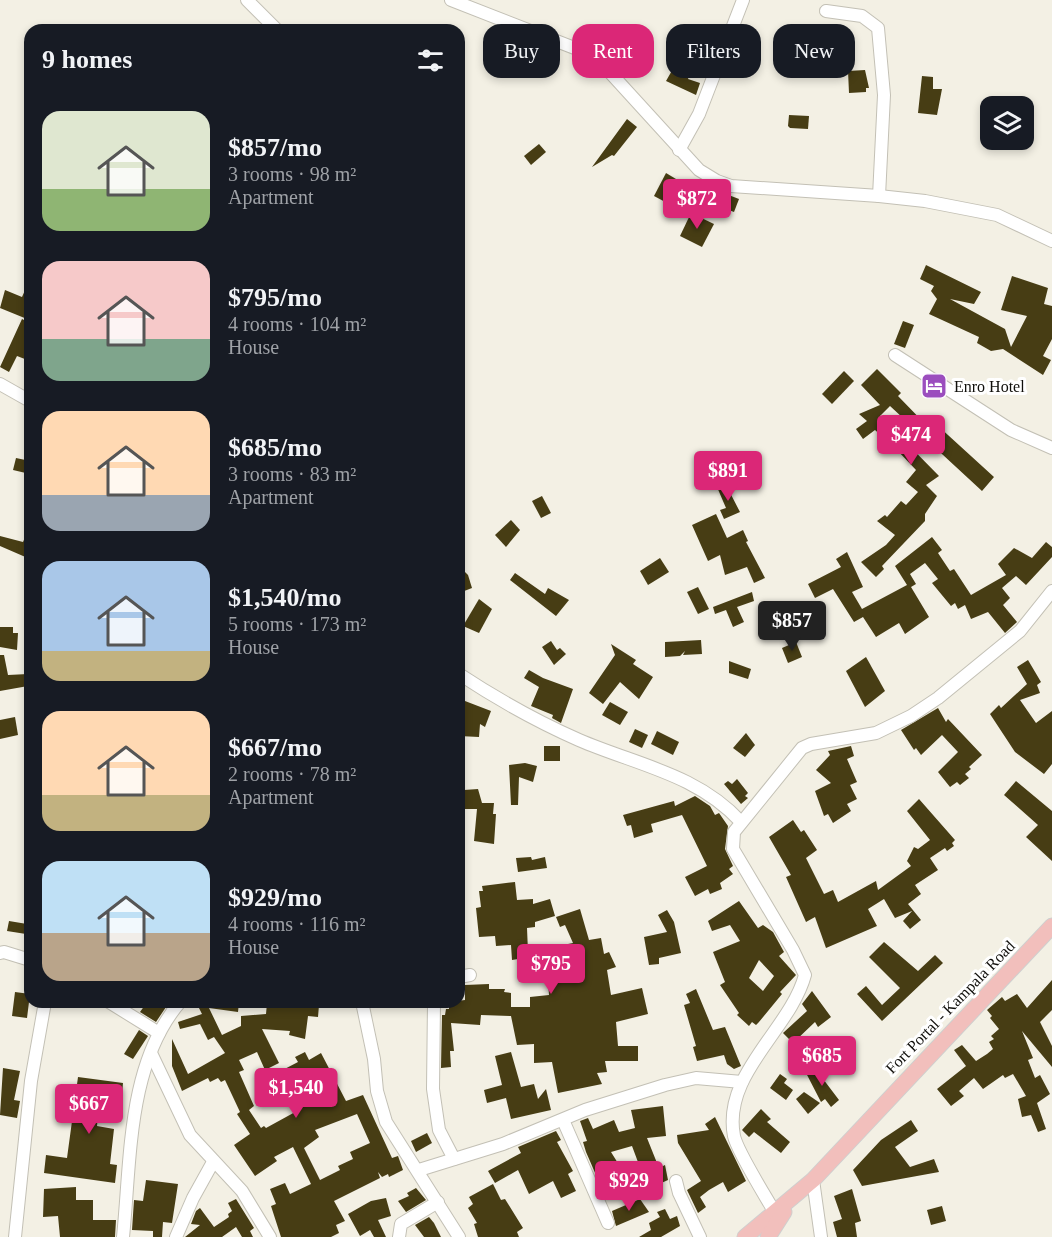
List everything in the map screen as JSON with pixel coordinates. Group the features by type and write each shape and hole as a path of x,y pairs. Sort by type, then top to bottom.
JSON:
{"main road":[{"name":"Fort Portal - Kampala Road","path":"745,1237 813,1180 1052,926"},
{"path":"768,1237 796,1195"}],"street":[{"path":"247,0 271,24"},
{"path":"451,0 595,56 679,150 699,170 717,182 730,186 925,201 997,215 1052,241"},
{"path":"679,150 699,114 743,0"},
{"path":"826,11 862,16 878,28 884,95 879,196"},
{"path":"895,355 1011,430 1052,448"},
{"path":"0,384 24,398"},
{"path":"775,1213 734,1137 735,1111 742,1082 796,995 804,975 793,950 733,849 734,831 802,748 811,744 876,733 911,716 938,698 1020,631 1052,591"},
{"path":"465,677 579,740 667,773 709,793 722,802 741,822"},
{"path":"0,953 4,952 24,958"},
{"path":"15,1237 31,1082 44,1008"},
{"path":"118,1008 159,1033"},
{"path":"123,1237 139,1096 159,1033 176,1008"},
{"path":"363,1008 374,1059 377,1091 386,1122 459,1237"},
{"path":"434,1008 433,1089 439,1130 454,1159"},
{"path":"151,1053 190,1135 242,1191 270,1237"},
{"path":"418,1170 503,1144 562,1120 665,1085 696,1078 742,1082"},
{"path":"562,1120 608,1223"},
{"path":"176,1237 193,1198 213,1162"},
{"path":"813,1180 821,1237"},
{"path":"676,1181 679,1193 700,1237"},
{"path":"399,1237 402,1224 438,1202"}],"building":[{"path":"865,70 869,88 866,88 866,92 849,93 848,78 855,78 855,71"},
{"path":"922,76 933,77 933,89 942,89 937,115 918,113"},
{"path":"668,78 688,78 700,83 696,95 666,81"},
{"path":"789,115 809,116 808,129 790,128 788,126"},
{"path":"627,119 637,127 614,156 592,167"},
{"path":"539,144 546,152 531,165 524,156"},
{"path":"666,173 681,182 669,204 654,196"},
{"path":"726,194 739,199 734,212 721,207"},
{"path":"691,213 714,224 702,247 680,236"},
{"path":"926,265 981,292 974,304 950,299 1005,329 1011,347 1027,316 1001,310 1012,276 1048,288 1044,304 1052,306 1052,339 1043,356 1051,360 1043,375 1003,349 991,351 977,343 979,337 929,314 937,299 931,291 934,286 920,279"},
{"path":"5,290 22,297 24,292 24,318 0,308"},
{"path":"22,319 24,320 24,359 17,356 9,372 0,367"},
{"path":"903,321 914,325 905,348 894,344"},
{"path":"877,369 901,393 898,396 932,431 937,425 994,477 982,491 890,406 880,416 939,476 926,485 937,496 925,514 925,521 882,566 884,569 876,577 861,562 886,545 895,535 877,521 885,515 887,517 901,501 906,505 918,492 906,482 916,470 897,450 875,430 863,439 856,429 867,421 859,414 880,405 861,385"},
{"path":"844,371 854,381 832,404 822,394"},
{"path":"16,458 24,460 24,473 13,470"},
{"path":"725,483 740,512 724,519 720,510 726,508 717,487"},
{"path":"542,496 551,513 541,518 532,501"},
{"path":"716,514 727,538 743,530 748,541 746,542 765,578 754,583 747,567 725,575 720,555 708,561 692,525"},
{"path":"511,520 520,530 506,547 495,535"},
{"path":"0,536 23,542 24,540 24,556 0,546"},
{"path":"932,537 942,550 938,553 950,571 954,569 971,595 1006,575 998,564 1014,548 1032,558 1046,542 1052,547 1052,557 1026,585 1016,576 1002,588 1010,598 1003,605 1017,622 1005,633 988,612 971,619 965,605 958,609 955,603 951,606 932,583 938,579 925,563 910,574 916,584 911,587 929,617 905,634 899,623 876,637 863,617 854,622 833,589 815,598 808,584 841,567 836,559 847,552 863,587 852,592 862,609 907,585 895,566"},
{"path":"660,558 669,572 648,585 640,571"},
{"path":"465,572 468,575 472,588 465,591"},
{"path":"515,573 545,594 548,588 569,600 556,616 510,580"},
{"path":"698,587 709,609 698,614 687,592"},
{"path":"752,592 754,601 737,607 744,622 733,627 726,610 715,614 713,607"},
{"path":"479,599 492,609 479,633 465,627 465,623"},
{"path":"0,627 13,627 13,633 18,633 17,650 0,647"},
{"path":"701,640 702,654 683,655 685,651 680,656 665,657 665,642"},
{"path":"551,641 557,650 560,648 566,654 554,665 542,647"},
{"path":"796,642 802,657 788,663 782,648"},
{"path":"611,644 636,660 633,664 653,677 639,699 620,682 603,704 589,693 615,655"},
{"path":"0,655 4,655 8,675 24,674 24,687 0,691"},
{"path":"866,657 885,691 865,707 846,671"},
{"path":"1028,660 1041,682 1037,685 1040,693 1020,700 1036,723 1052,711 1052,764 1044,774 1015,752 990,714 999,705 1001,708 1027,684 1017,667"},
{"path":"729,661 751,669 748,679 729,673"},
{"path":"529,670 573,689 561,723 552,718 553,715 531,706 539,687 524,678"},
{"path":"465,701 491,711 485,727 480,724 479,737 465,736"},
{"path":"610,702 628,712 620,725 602,715"},
{"path":"938,708 946,722 948,719 982,755 969,767 971,769 965,774 969,778 960,785 957,782 950,787 938,772 958,752 942,735 921,755 916,748 914,750 901,730"},
{"path":"15,717 18,735 0,739 0,720"},
{"path":"635,729 648,735 642,748 629,742"},
{"path":"657,731 679,742 673,755 651,744"},
{"path":"746,733 755,745 745,757 733,748"},
{"path":"544,746 560,746 560,761 544,761"},
{"path":"851,746 854,756 847,759 857,782 850,785 857,799 847,804 851,811 833,823 828,814 824,816 815,791 831,783 816,770 830,755 828,751"},
{"path":"525,763 537,766 533,782 519,777 518,805 511,805 509,765"},
{"path":"737,779 748,793 745,796 748,798 741,804 724,784 728,781 732,784"},
{"path":"1016,781 1052,811 1052,861 1026,837 1038,825 1004,795"},
{"path":"478,789 482,803 494,803 493,814 496,814 494,844 474,841 477,809 465,809 465,790"},
{"path":"695,796 710,806 715,815 719,813 728,826 725,849 733,866 729,869 733,874 720,883 722,889 710,894 708,889 695,896 685,877 707,866 682,815 651,824 653,832 634,838 631,825 627,826 623,815 674,801 675,806"},
{"path":"919,799 955,840 952,843 954,846 947,851 945,848 930,858 938,870 915,885 921,894 908,904 921,920 910,929 903,921 912,911 895,918 884,899 868,909 877,926 826,948 815,917 806,922 786,877 791,875 769,837 793,820 801,832 804,830 817,850 806,858 824,894 833,890 838,902 876,881 878,890 911,866 907,861 914,847 918,849 930,840 907,811"},
{"path":"531,857 532,860 545,857 547,868 518,872 516,858"},
{"path":"515,882 517,900 533,899 533,904 550,899 555,916 535,922 535,927 527,928 528,952 554,949 553,947 573,943 565,925 560,927 556,917 580,909 589,940 601,938 604,954 609,952 616,967 607,970 611,995 642,988 648,1014 616,1022 618,1046 638,1046 638,1061 605,1061 607,1072 597,1073 602,1084 558,1093 552,1062 534,1063 534,1044 517,1045 511,1016 481,1015 480,1025 451,1023 454,1051 450,1051 451,1067 441,1068 442,1015 445,1015 446,1009 449,1008 465,1008 465,985 489,984 489,989 505,989 504,992 511,993 511,1007 530,1007 530,997 549,995 548,982 582,977 577,955 543,963 543,967 518,971 518,959 512,960 511,945 496,946 495,936 479,937 476,908 481,907 479,891 483,891 482,886"},
{"path":"739,901 758,928 763,925 773,932 784,952 779,956 796,975 780,992 782,994 756,1025 752,1022 749,1026 737,1015 739,1013 720,985 725,982 713,952 740,941 730,925 712,931 708,921","holes":["759,960 774,976 763,991 749,978"]},
{"path":"667,910 674,922 681,953 659,958 659,964 649,965 644,937 667,932 658,915"},
{"path":"9,921 24,924 24,934 7,931"},
{"path":"884,942 918,971 935,955 943,963 882,1021 857,994 866,986 882,1005 900,988 869,957"},
{"path":"1052,980 1052,1010 1040,1022 1052,1046 1052,1067 1022,1031 1033,1058 1028,1060 1035,1078 1040,1075 1050,1094 1037,1103 1046,1129 1038,1132 1031,1115 1022,1117 1018,1099 1026,1096 1013,1074 1005,1078 1003,1075 983,1089 974,1078 959,1091 964,1096 951,1106 937,1089 966,1066 954,1050 962,1045 976,1061 987,1054 993,1049 989,1042 994,1039 991,1036 999,1029 987,1010 1002,997 1005,1001 1017,994 1027,1008"},
{"path":"696,989 713,1030 725,1027 741,1066 734,1069 727,1064 724,1055 697,1061 693,1047 696,1046 684,1005 690,1003 686,994"},
{"path":"812,991 831,1017 818,1027 815,1022 793,1043 783,1033 807,1011 802,1004"},
{"path":"15,992 24,993 24,1008 28,1008 27,1018 12,1016"},
{"path":"143,1008 165,1008 156,1022 140,1012"},
{"path":"199,1008 209,1008 222,1035 241,1026 241,1016 266,1014 267,1008 319,1008 318,1017 308,1016 305,1039 289,1035 290,1031 262,1029 279,1063 265,1070 257,1052 239,1060 244,1070 239,1072 254,1106 249,1110 261,1128 264,1126 266,1128 297,1111 277,1073 298,1062 295,1057 305,1052 309,1060 321,1053 346,1101 363,1095 392,1158 398,1156 403,1170 389,1177 388,1174 382,1177 378,1172 380,1178 334,1201 345,1221 336,1225 339,1233 331,1237 281,1237 271,1206 276,1204 270,1189 285,1183 290,1194 311,1184 293,1147 274,1157 277,1161 255,1176 234,1145 250,1134 237,1114 240,1112 225,1080 221,1082 218,1078 210,1082 208,1078 182,1091 172,1066 172,1039 188,1074 225,1053 214,1037 208,1040 200,1024 180,1029 178,1022 202,1014","holes":["357,1114 370,1143 350,1152 353,1159 338,1166 340,1170 320,1180 304,1148 319,1137 315,1130"]},
{"path":"209,1008 238,1008 238,1012"},
{"path":"139,1030 148,1036 133,1059 124,1054"},
{"path":"511,1052 521,1087 534,1084 538,1099 546,1089 551,1110 511,1119 506,1098 487,1103 484,1090 502,1085 495,1056"},
{"path":"814,1067 839,1100 831,1107 825,1099 821,1102 805,1071"},
{"path":"3,1068 20,1071 14,1100 20,1101 17,1118 0,1115"},
{"path":"780,1074 787,1079 784,1083 793,1090 786,1100 770,1088"},
{"path":"78,1077 123,1083 121,1106 99,1104 97,1126 114,1129 110,1164 117,1165 115,1183 44,1173 46,1155 67,1158"},
{"path":"804,1092 820,1103 808,1114 796,1099"},
{"path":"663,1106 666,1136 647,1138 659,1168 665,1165 668,1180 648,1189 632,1146 611,1152 629,1181 621,1186 610,1168 596,1175 583,1142 587,1141 580,1121 588,1118 593,1129 614,1120 619,1132 635,1128 631,1110"},
{"path":"761,1109 771,1119 767,1122 790,1142 781,1153 754,1132 749,1137 742,1130"},
{"path":"715,1117 746,1181 728,1192 723,1182 709,1190 700,1197 706,1207 698,1213 687,1190 701,1181 678,1143 677,1135 709,1130 705,1124"},
{"path":"911,1120 918,1131 895,1147 910,1167 934,1159 939,1172 862,1186 853,1170 881,1140"},
{"path":"556,1131 561,1140 557,1142 573,1171 568,1174 576,1191 561,1198 553,1181 529,1194 518,1170 495,1183 488,1171 521,1153 518,1147"},
{"path":"427,1133 432,1143 416,1152 411,1141"},
{"path":"146,1180 178,1184 172,1223 163,1222 162,1237 153,1237 153,1231 132,1230 134,1200 143,1201"},
{"path":"493,1184 501,1200 505,1199 523,1228 517,1232 519,1237 478,1237 474,1224 477,1223 468,1208 473,1204 469,1197"},
{"path":"76,1187 76,1200 93,1200 93,1220 116,1220 115,1237 60,1237 58,1216 43,1217 44,1189"},
{"path":"416,1188 426,1200 406,1212 398,1201 409,1196 407,1193"},
{"path":"852,1189 861,1221 855,1223 857,1237 837,1237 833,1222 842,1219 834,1196"},
{"path":"386,1198 391,1216 378,1220 386,1237 374,1237 370,1230 360,1236 348,1214 371,1201"},
{"path":"236,1199 254,1228 250,1231 253,1237 242,1237 236,1227 222,1237 185,1237 200,1225 191,1224 196,1211 200,1208 214,1227 229,1217 228,1214 232,1211 228,1203"},
{"path":"640,1199 649,1212 616,1226 612,1211"},
{"path":"942,1206 946,1221 931,1225 927,1210"},
{"path":"665,1209 670,1219 677,1216 680,1226 661,1237 639,1237 651,1230 649,1223 660,1217 657,1212"},
{"path":"429,1217 441,1237 424,1237 415,1225"}],"place":[{"name":"Enro Hotel","path":"934,386"}]}
